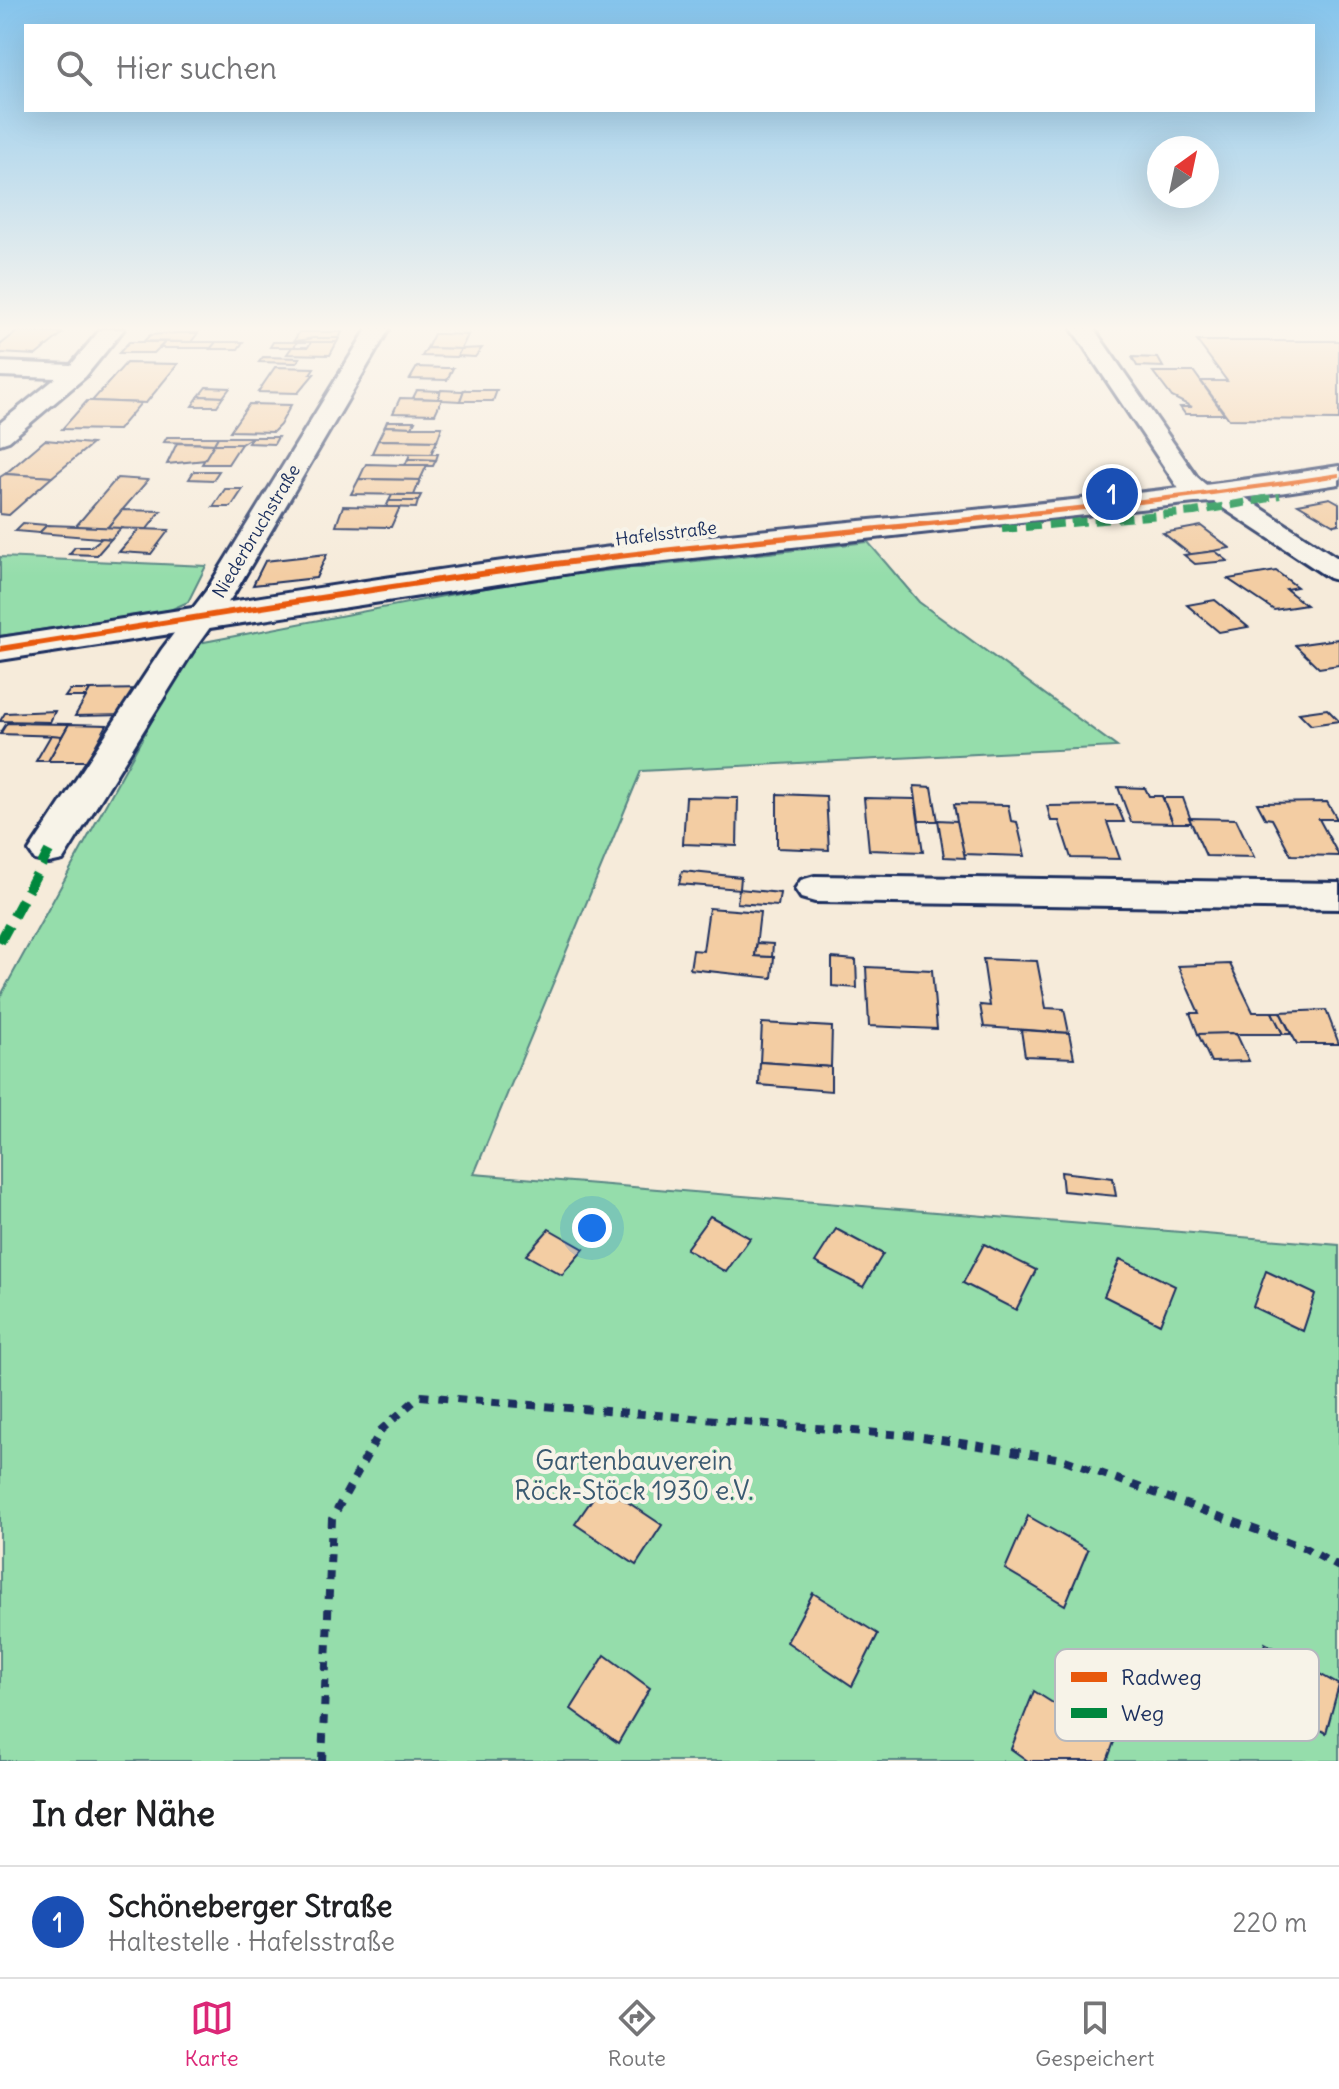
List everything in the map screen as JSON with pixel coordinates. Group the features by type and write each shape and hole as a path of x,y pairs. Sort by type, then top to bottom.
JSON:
{"main road":[{"name":"Hafelsstraße","path":"0,649 411,584 697,547 1213,496 1339,475"}],"street":[{"path":"0,436 30,411"},
{"name":"Niederbruchstraße","path":"49,851 202,618 328,411"},
{"path":"1139,411 1188,483 1339,572"},
{"path":"815,889 1339,896"}],"path":[{"path":"322,1761 332,1519 381,1430 420,1396 916,1436 1062,1459 1303,1547 1339,1567"}],"green space":[{"name":"Gartenbauverein Röck-Stöck 1930 e.V.","path":"868,542 919,602 1117,747 641,771 474,1174 1339,1245 1339,1761 0,1761 0,997 194,644 532,579"},
{"path":"0,557 206,566 188,602 170,610 0,636"}],"building":[{"path":"78,411 134,411 118,430 62,429"},
{"path":"244,411 288,411 273,432 230,431"},
{"path":"394,411 436,411 435,414"},
{"path":"1183,411 1222,411 1224,414 1185,414"},
{"path":"1223,411 1339,411 1339,420 1229,419"},
{"path":"387,421 415,421 412,427 385,426"},
{"path":"385,426 442,427 437,441 378,440"},
{"path":"167,437 218,437 214,444 164,442"},
{"path":"218,437 252,437 241,444 214,444"},
{"path":"252,437 278,437 274,444 248,443"},
{"path":"45,440 92,444 52,477 5,474"},
{"path":"378,440 437,441 431,454 372,453"},
{"path":"177,443 214,444 205,460 167,464"},
{"path":"214,444 241,444 228,464 202,464"},
{"path":"410,454 438,454 436,460 408,459"},
{"path":"408,459 436,460 433,466 405,465"},
{"path":"366,464 427,465 420,480 359,479"},
{"path":"194,471 219,471 213,480 189,479"},
{"path":"5,474 52,477 9,515 0,514 0,477"},
{"path":"117,478 148,480 107,528 76,526"},
{"path":"359,479 420,480 414,495 351,494"},
{"path":"225,489 243,489 231,507 213,507"},
{"path":"392,495 421,495 418,501 389,501"},
{"path":"1330,498 1339,503 1339,524 1334,525 1298,504"},
{"path":"389,501 418,501 416,508 386,507"},
{"path":"343,506 400,507 391,527 336,526"},
{"path":"122,510 161,511 147,529 107,528"},
{"path":"23,523 47,525 39,533 15,531"},
{"path":"47,525 121,528 111,539 39,533"},
{"path":"1201,526 1230,548 1191,555 1163,533"},
{"path":"139,529 169,530 151,554 119,552"},
{"path":"102,538 111,539 97,555 69,554 75,547 91,547"},
{"path":"1215,551 1228,561 1195,564 1184,555"},
{"path":"327,554 316,578 253,585 265,561"},
{"path":"1276,571 1297,587 1286,589 1306,605 1274,610 1228,579"},
{"path":"1215,600 1248,627 1219,632 1187,605"},
{"path":"1339,639 1339,665 1319,668 1295,645"},
{"path":"141,689 126,715 75,716 90,690"},
{"path":"70,690 90,690 86,697 65,697"},
{"path":"1327,709 1339,721 1311,725 1299,713"},
{"path":"55,711 50,722 0,721 5,713"},
{"path":"7,723 69,724 62,736 0,734"},
{"path":"69,724 107,725 87,761 48,761"},
{"path":"51,735 62,736 48,761 36,761"},
{"path":"914,786 932,787 938,821 919,821"},
{"path":"1118,787 1145,788 1149,796 1162,796 1173,823 1131,822"},
{"path":"777,794 826,796 829,850 777,848"},
{"path":"686,797 738,798 737,846 683,844"},
{"path":"864,798 915,799 923,852 869,850"},
{"path":"1163,798 1183,798 1192,823 1173,823"},
{"path":"1327,802 1337,819 1319,819 1339,856 1291,855 1272,819 1265,818 1257,803"},
{"path":"954,804 1008,805 1011,821 1017,822 1025,856 963,854"},
{"path":"1117,805 1124,822 1107,822 1120,859 1071,858 1059,821 1051,821 1047,806"},
{"path":"1189,818 1236,819 1254,857 1206,856"},
{"path":"938,820 957,821 965,858 944,857"},
{"path":"682,871 741,877 740,889 679,884"},
{"path":"739,889 780,893 778,906 737,903"},
{"path":"709,908 760,912 755,956 774,957 772,978 690,969 693,950 703,951"},
{"path":"757,943 773,944 772,957 755,956"},
{"path":"832,958 856,960 857,988 832,986"},
{"path":"983,959 1037,961 1046,1008 1064,1009 1069,1033 984,1027 980,1005 990,1006"},
{"path":"1230,964 1253,1012 1272,1012 1283,1034 1198,1034 1190,1013 1199,1013 1178,966"},
{"path":"866,967 932,970 937,1029 869,1026"},
{"path":"1326,1010 1339,1044 1297,1044 1280,1012"},
{"path":"1272,1012 1280,1012 1291,1034 1283,1034"},
{"path":"762,1023 832,1027 831,1067 760,1062"},
{"path":"1021,1030 1069,1033 1074,1058 1025,1056"},
{"path":"1198,1034 1237,1035 1249,1061 1211,1062"},
{"path":"760,1062 831,1067 831,1091 759,1085"},
{"path":"1061,1172 1113,1178 1116,1196 1063,1191"},
{"path":"710,1216 750,1238 726,1272 686,1249"},
{"path":"549,1229 584,1249 562,1275 526,1255"},
{"path":"836,1229 883,1254 863,1287 815,1262"},
{"path":"984,1244 1036,1270 1016,1310 963,1283"},
{"path":"1120,1259 1175,1286 1160,1324 1104,1296"},
{"path":"1266,1271 1315,1294 1303,1331 1253,1307"},
{"path":"602,1485 662,1525 636,1565 575,1524"},
{"path":"1028,1516 1088,1550 1065,1605 1005,1569"},
{"path":"813,1593 878,1634 852,1686 787,1642"},
{"path":"605,1655 650,1688 618,1743 571,1709"},
{"path":"1319,1674 1339,1685 1326,1733 1319,1729"},
{"path":"1034,1691 1055,1704 1055,1741 1114,1742 1107,1761 1028,1761 1011,1749"}],"marked path":[{"path":"1002,529 1194,512 1280,496"},
{"path":"0,942 49,851"}],"cycle path":[{"path":"0,649 523,568 1180,498 1339,475"}],"place":[{"name":"Schöneberger Straße","path":"1112,494"}]}
